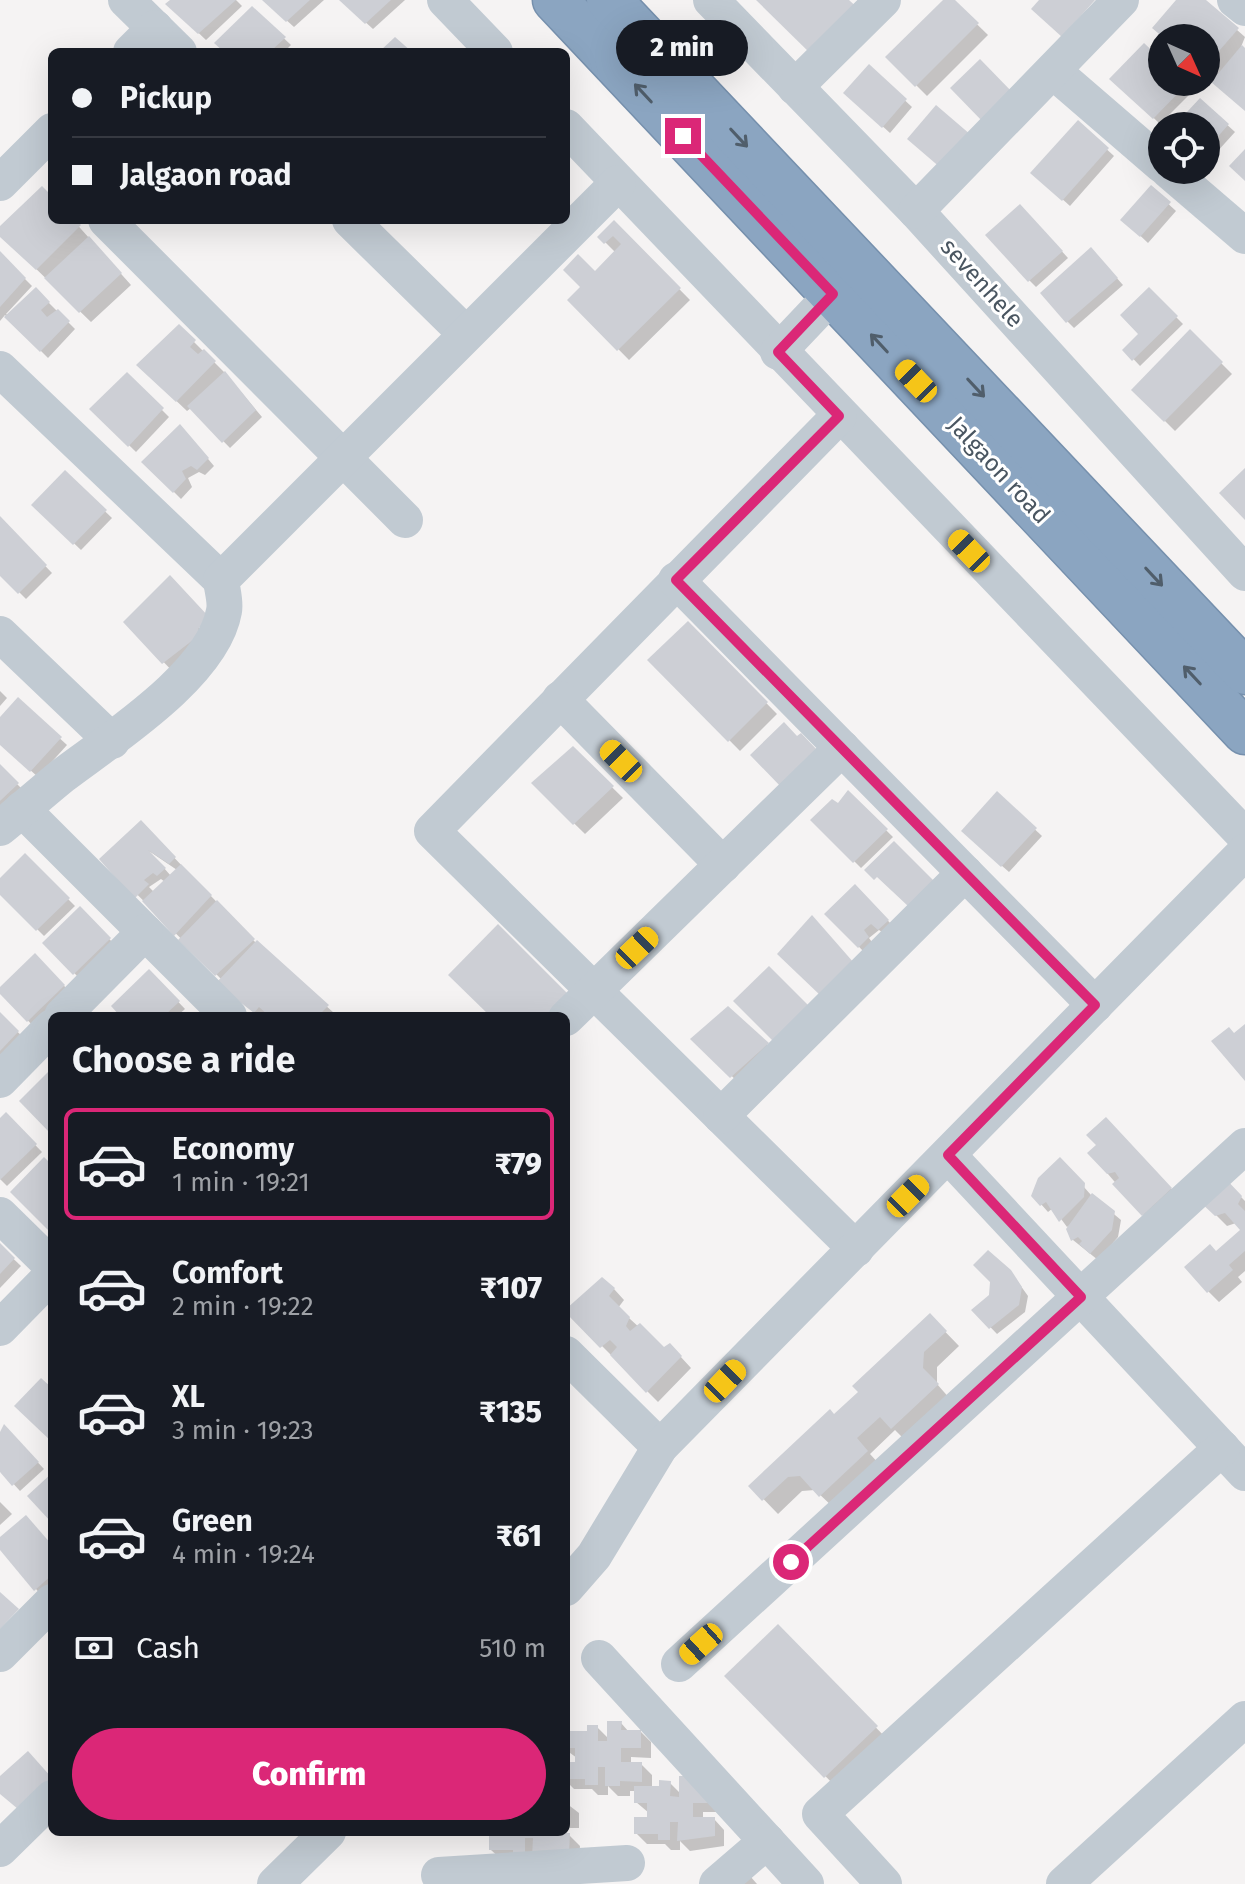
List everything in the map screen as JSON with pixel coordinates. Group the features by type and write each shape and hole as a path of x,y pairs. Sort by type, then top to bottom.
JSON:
{"highway":[{"name":"Jalgaon road","path":"555,0 1245,732"},
{"name":"Jalgaon road","path":"609,0 1245,672"}],"street":[{"path":"126,0 155,44"},
{"path":"445,0 491,48"},
{"name":"sevenhele","path":"711,0 916,211 1245,573"},
{"path":"795,87 883,0"},
{"path":"916,211 1121,0"},
{"path":"1235,0 1245,8"},
{"path":"1053,71 1148,153"},
{"path":"570,131 839,416 1245,836"},
{"path":"0,183 46,148"},
{"path":"221,580 618,183"},
{"path":"1184,184 1245,236"},
{"path":"110,224 405,520"},
{"path":"354,224 466,334"},
{"path":"778,352 833,294"},
{"path":"0,369 221,580 224,611 208,645 167,695 11,818 145,932 225,1012"},
{"path":"839,416 432,831 856,1249"},
{"path":"676,580 1095,1005"},
{"path":"0,634 112,741"},
{"path":"560,699 723,865"},
{"path":"570,1014 842,748"},
{"path":"570,1583 594,1556 660,1447 1245,852"},
{"path":"721,1116 965,873"},
{"path":"66,1012 145,932"},
{"path":"0,1080 48,1031"},
{"path":"679,1664 1245,1146"},
{"path":"884,1884 820,1814 1234,1460 948,1155"},
{"path":"0,1215 48,1262"},
{"path":"0,1328 48,1279"},
{"path":"570,1358 660,1447"},
{"path":"0,1654 48,1606"},
{"path":"599,1658 806,1884"},
{"path":"1064,1884 1245,1719"},
{"path":"6,1833 48,1801"},
{"path":"275,1884 324,1836"},
{"path":"717,1884 767,1841"},
{"path":"439,1875 568,1876 627,1863"}],"building":[{"path":"170,0 236,0 198,34 165,4"},
{"path":"262,0 310,0 286,22"},
{"path":"339,0 391,0 365,24"},
{"path":"756,0 849,0 861,11 814,57"},
{"path":"943,0 955,0 979,23 915,87 885,57"},
{"path":"1039,0 1095,0 1062,37 1031,9"},
{"path":"1176,0 1206,0 1239,28 1220,50 1220,24 1155,24"},
{"path":"252,6 286,37 274,48 220,48 214,43"},
{"path":"395,37 407,48 383,48"},
{"path":"1144,43 1148,47 1148,96 1175,96 1160,112 1148,112 1148,114 1109,79"},
{"path":"1242,45 1245,48 1245,111 1220,90 1220,71"},
{"path":"980,59 1014,94 984,123 950,88"},
{"path":"869,64 907,99 882,128 843,93"},
{"path":"1200,98 1216,112 1187,112"},
{"path":"936,105 971,135 942,169 907,139"},
{"path":"1220,116 1229,124 1220,134"},
{"path":"1078,120 1109,148 1062,201 1030,173"},
{"path":"1245,149 1245,181 1229,166"},
{"path":"1151,185 1171,202 1140,237 1120,220"},
{"path":"42,186 48,192 48,224 81,225 36,270 0,237 0,226"},
{"path":"1020,204 1063,251 1028,282 985,235"},
{"path":"614,220 681,288 617,351 567,300 580,287 563,270 578,254 595,271 621,244 613,236 604,244 597,237"},
{"path":"89,236 122,273 79,313 44,278"},
{"path":"1091,247 1118,278 1066,323 1040,293"},
{"path":"0,251 26,278 0,307"},
{"path":"36,287 50,302 41,310 47,317 58,309 70,321 40,352 4,317"},
{"path":"1149,287 1178,316 1132,361 1122,350 1138,334 1120,315"},
{"path":"179,324 196,340 190,347 198,354 204,349 216,361 176,402 136,365"},
{"path":"1190,329 1223,362 1164,422 1131,390"},
{"path":"225,371 256,410 222,443 187,406"},
{"path":"127,372 164,408 128,447 89,409"},
{"path":"180,424 209,458 197,470 191,466 182,471 186,479 173,493 141,462"},
{"path":"1245,468 1245,520 1219,493"},
{"path":"65,470 107,510 73,545 31,505"},
{"path":"0,516 47,565 18,594 0,576"},
{"path":"170,575 209,617 198,629 202,633 162,664 123,622"},
{"path":"688,621 768,702 728,742 647,660"},
{"path":"18,697 62,737 30,772 0,745 0,717"},
{"path":"784,722 797,736 801,733 819,752 783,789 750,755"},
{"path":"573,746 614,786 573,825 531,783"},
{"path":"0,764 19,783 0,801"},
{"path":"848,790 888,829 853,863 810,820 832,799 838,803"},
{"path":"997,791 1037,828 1001,867 961,831"},
{"path":"141,820 176,857 169,864 148,850 166,868 157,876 153,873 144,880 149,884 134,899 99,859"},
{"path":"894,841 934,881 908,906 877,877 874,880 864,870"},
{"path":"25,853 70,898 36,931 0,895 0,878"},
{"path":"181,864 212,895 174,936 142,901"},
{"path":"855,884 889,920 878,930 871,924 864,930 869,937 858,948 824,914"},
{"path":"217,900 255,939 215,976 178,940"},
{"path":"80,906 111,938 73,975 42,943"},
{"path":"812,915 854,963 821,996 777,954"},
{"path":"498,924 572,998 558,1012 486,1012 448,975"},
{"path":"257,940 329,1005 322,1012 265,1012 259,1007 253,1012 216,983"},
{"path":"35,953 65,985 27,1022 0,994 0,987"},
{"path":"769,966 809,1006 773,1041 733,1001"},
{"path":"149,969 180,1001 168,1012 116,1012 111,1006"},
{"path":"728,1006 769,1043 730,1078 690,1039"},
{"path":"0,1012 19,1031 0,1051"},
{"path":"1245,1024 1245,1081 1211,1041 1229,1027 1234,1033"},
{"path":"48,1072 48,1131 19,1101"},
{"path":"6,1112 37,1144 0,1180 0,1118"},
{"path":"1106,1117 1172,1188 1142,1216 1112,1184 1119,1178 1115,1172 1107,1174 1087,1153 1096,1145 1086,1135"},
{"path":"44,1157 48,1161 48,1230 10,1192"},
{"path":"1060,1157 1085,1183 1084,1197 1059,1222 1046,1202 1040,1206 1031,1196 1038,1178"},
{"path":"1222,1175 1242,1196 1238,1204 1245,1211 1245,1251 1229,1265 1233,1270 1207,1293 1184,1267 1210,1244 1216,1251 1240,1230 1225,1213 1215,1216 1197,1199"},
{"path":"1092,1193 1115,1211 1112,1230 1090,1254 1079,1244 1082,1241 1078,1237 1071,1241 1066,1229"},
{"path":"0,1243 15,1258 0,1274"},
{"path":"988,1250 1011,1270 1022,1287 1019,1305 989,1329 971,1310 989,1295 990,1282 973,1265"},
{"path":"602,1277 615,1288 609,1296 630,1317 626,1326 630,1331 640,1323 664,1347 670,1343 682,1356 646,1393 610,1355 617,1347 610,1340 600,1348 570,1317 570,1305"},
{"path":"930,1313 947,1331 924,1352 923,1368 939,1384 891,1429 880,1417 857,1438 868,1451 819,1497 800,1476 788,1477 762,1501 748,1486 830,1409 834,1414 858,1392 852,1386"},
{"path":"41,1378 48,1384 48,1438 14,1406"},
{"path":"4,1424 39,1462 12,1486 0,1472 0,1432"},
{"path":"48,1477 48,1519 27,1496"},
{"path":"26,1515 48,1540 48,1579 34,1591 0,1550 0,1537"},
{"path":"0,1592 19,1609 0,1629"},
{"path":"778,1624 878,1726 824,1778 724,1676"},
{"path":"607,1721 622,1721 621,1730 641,1730 641,1748 621,1748 621,1762 642,1762 642,1782 620,1781 620,1786 605,1786 605,1767 598,1767 598,1785 585,1785 585,1779 570,1779 570,1762 575,1762 575,1748 570,1748 570,1731 587,1731 587,1725 598,1725 598,1741 607,1741"},
{"path":"28,1751 48,1774 48,1789 24,1814 0,1794 0,1776"},
{"path":"679,1776 694,1776 714,1803 693,1803 693,1817 715,1817 715,1836 677,1841 678,1822 670,1822 670,1840 658,1840 658,1834 634,1834 634,1817 647,1817 647,1803 634,1803 634,1786 659,1786 659,1780 671,1781 670,1796 679,1797"},
{"path":"489,1836 570,1836 569,1853 532,1857 533,1838 525,1838 525,1856 513,1856 513,1850 489,1850"}],"route":[{"path":"683,136 833,294 778,352 839,416 676,580 1095,1005 948,1155 1081,1297 791,1562"}]}
